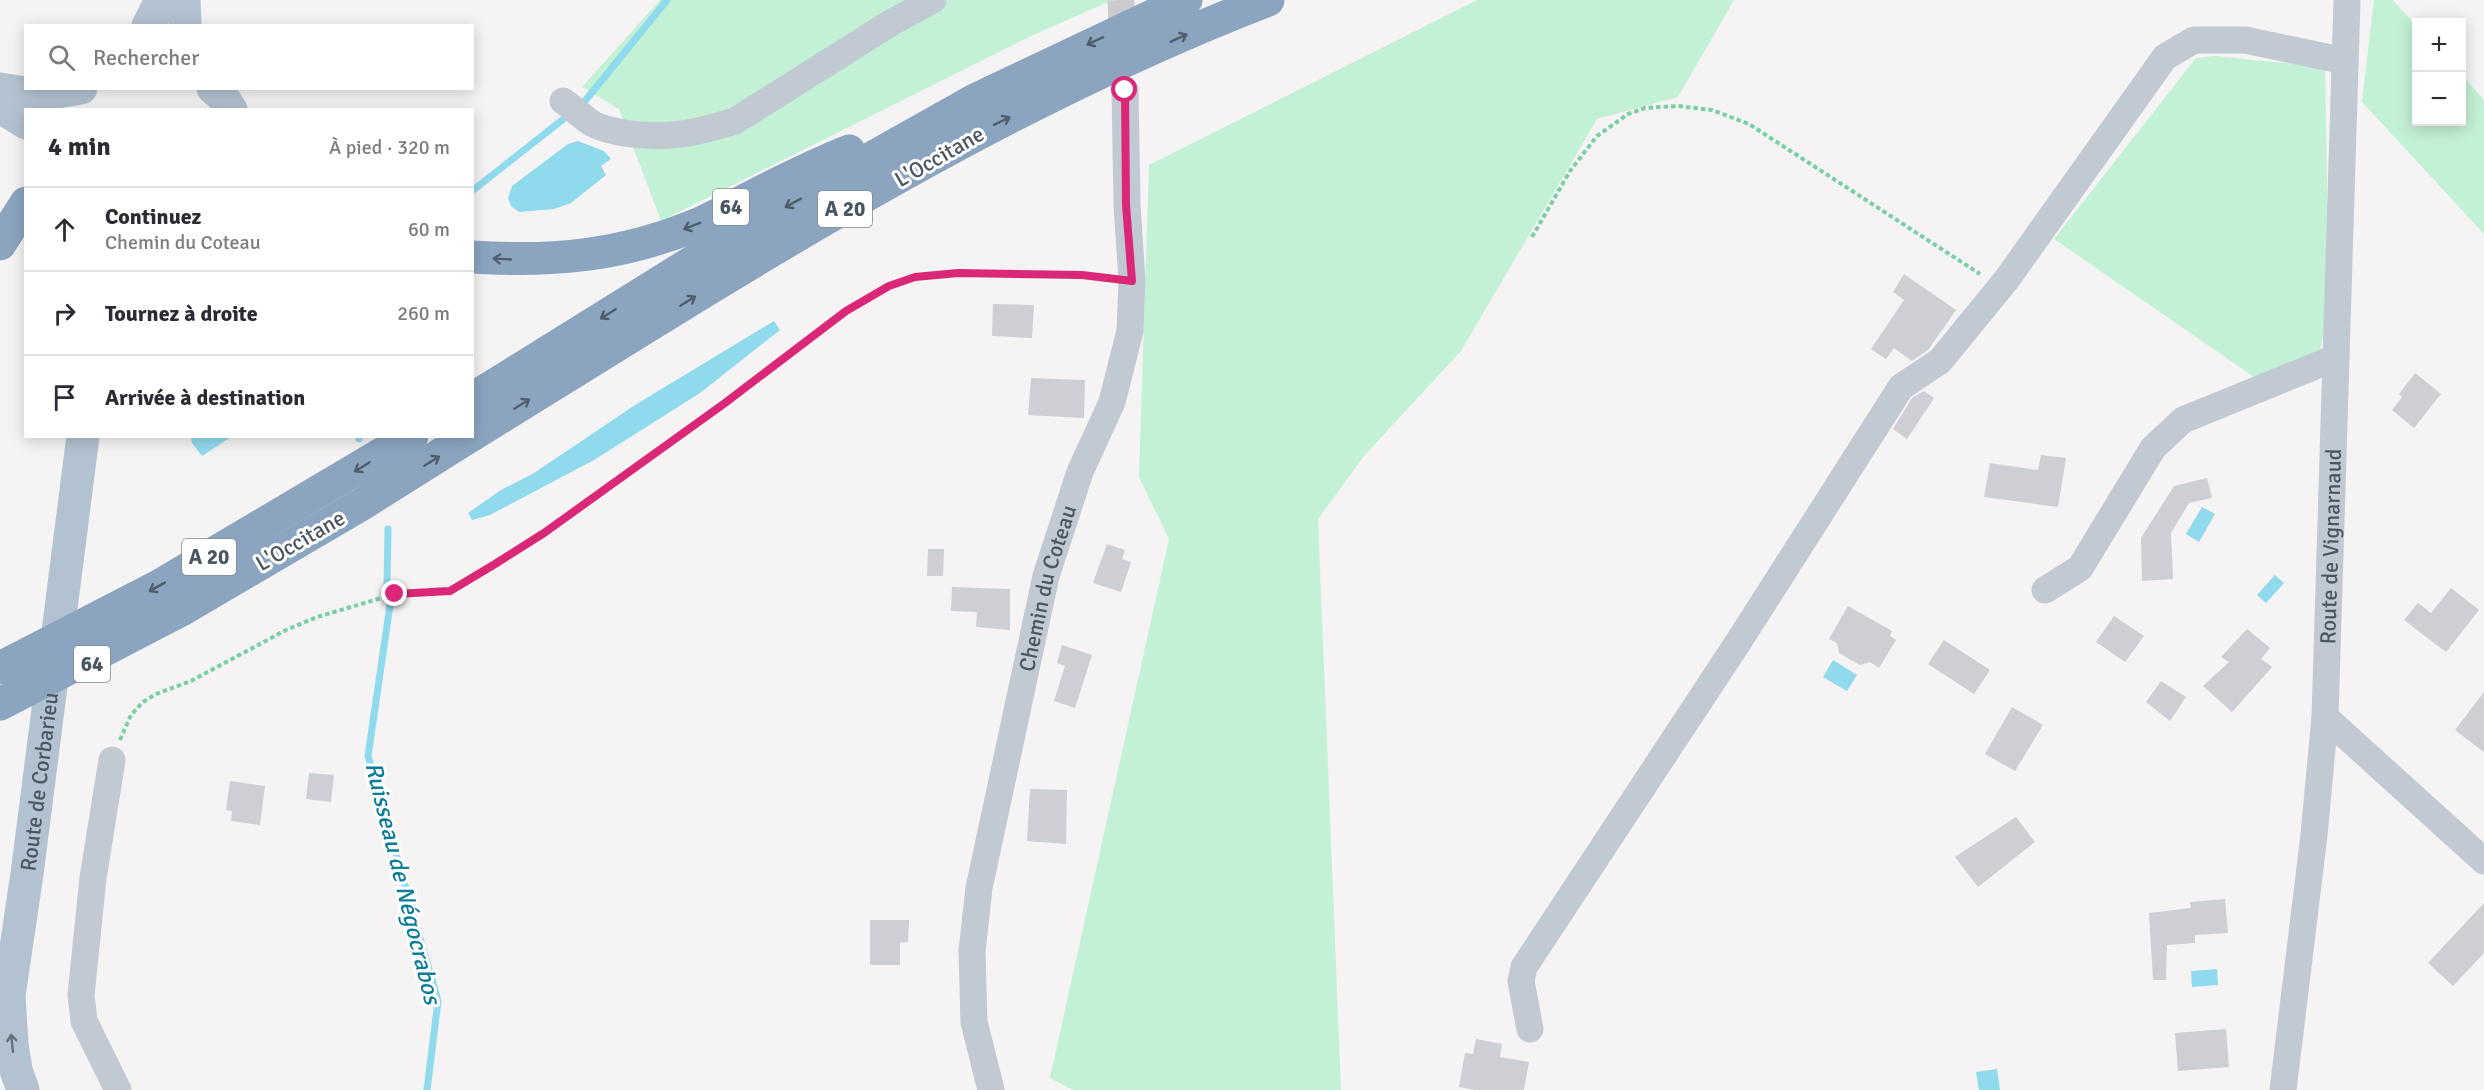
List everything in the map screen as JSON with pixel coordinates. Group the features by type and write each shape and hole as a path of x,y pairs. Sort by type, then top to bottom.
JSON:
{"highway":[{"name":"L'Occitane","path":"474,398 747,228 975,100 1186,0"},
{"name":"L'Occitane","path":"474,434 762,256 993,125 1112,67 1268,0"},
{"name":"64","path":"474,257 528,260 581,256 641,245 698,224 808,168 975,100"},
{"path":"0,244 24,206"},
{"name":"L'Occitane","path":"0,668 159,586 409,438"},
{"name":"L'Occitane","path":"0,704 183,609 362,504 468,438"},
{"name":"64","path":"0,720 183,609"}],"main road":[{"path":"149,24 161,0"},
{"path":"184,0 185,24"},
{"path":"0,89 39,95 70,90"},
{"path":"68,108 82,90"},
{"path":"215,90 230,108"},
{"path":"0,107 24,122"},
{"name":"Route de Corbarieu","path":"22,1090 12,1044 6,983 43,753 83,438"},
{"name":"Route de Corbarieu","path":"68,568 100,438"},
{"path":"0,1077 11,1081 22,1090"}],"street":[{"path":"563,100 594,125 610,130 650,137 678,136 706,130 735,121 889,24 933,0"},
{"name":"Route de Vignarnaud","path":"2283,1090 2314,835 2325,717 2347,0"},
{"path":"1530,1029 1521,981 1524,967 1739,641 1901,387 1940,361 2001,288 2165,57 2194,39 2245,40 2345,61"},
{"name":"Chemin du Coteau","path":"991,1090 975,1022 972,951 979,888 1046,576 1080,472 1112,402 1130,331 1132,281 1126,205 1125,90"},
{"path":"2045,590 2080,568 2153,448 2183,420 2335,358"},
{"path":"2325,717 2484,861"},
{"path":"112,760 93,878 81,1013 118,1090"}],"path":[{"path":"1532,237 1570,171 1597,136 1628,114 1645,108 1678,106 1713,110 1749,124 2001,288"},
{"path":"112,760 131,715 143,702 156,694 191,681 286,630 317,617 395,594 450,591 544,533 769,370 846,311 889,286 915,277 958,273 1082,275 1132,281"}],"green space":[{"path":"660,0 1113,0 1033,35 661,221 619,109 582,87"},
{"path":"1477,0 1734,0 1678,97 1597,119 1461,351 1364,456 1318,519 1341,1090 1073,1090 1050,1078 1169,539 1139,477 1149,165"},
{"path":"2374,0 2393,0 2412,21 2412,126 2466,126 2466,80 2484,100 2484,234 2362,102"},
{"path":"2215,56 2325,67 2329,306 2320,351 2257,379 2054,239 2196,58"}],"water":[{"path":"578,141 604,151 611,159 601,166 606,175 571,203 554,209 519,212 511,206 508,198 512,186 568,144"},
{"path":"774,321 780,330 700,393 594,460 490,515 472,520 468,513 501,490 534,473 635,405"},
{"path":"191,438 229,438 202,456 192,443"},
{"path":"2202,507 2215,514 2199,542 2186,534"},
{"path":"2275,575 2284,583 2266,603 2257,595"},
{"path":"1833,660 1857,675 1847,691 1823,677"},
{"path":"2217,969 2218,985 2192,987 2191,971"},
{"path":"1997,1069 2000,1090 1979,1090 1976,1072"}],"building":[{"path":"1904,274 1956,310 1928,350 1912,361 1894,348 1886,359 1871,349 1904,300 1893,292"},
{"path":"993,304 1034,305 1032,338 992,336"},
{"path":"2415,373 2441,394 2414,428 2392,410 2402,397 2399,394"},
{"path":"1031,378 1085,380 1084,418 1028,415"},
{"path":"1924,391 1934,398 1907,439 1893,429 1912,398"},
{"path":"2041,455 2066,458 2058,507 1984,497 1990,463 2038,470"},
{"path":"2207,478 2212,498 2189,503 2171,533 2173,579 2142,581 2141,538 2174,486"},
{"path":"1107,544 1125,550 1122,559 1131,562 1121,592 1093,583"},
{"path":"928,549 944,549 943,576 927,576"},
{"path":"952,587 1010,589 1010,630 976,627 977,612 951,611"},
{"path":"2451,588 2479,610 2446,652 2404,620 2418,603 2431,613"},
{"path":"1848,606 1892,631 1890,636 1896,640 1879,668 1870,662 1860,665 1839,653 1837,643 1829,639"},
{"path":"2114,616 2144,636 2125,662 2096,642"},
{"path":"2247,629 2270,648 2261,659 2272,667 2232,712 2203,686 2229,662 2221,657"},
{"path":"1944,640 1990,670 1974,694 1928,664"},
{"path":"1062,645 1092,655 1075,708 1054,701 1065,666 1057,663"},
{"path":"2161,681 2186,697 2170,721 2146,702"},
{"path":"2484,692 2484,752 2455,730"},
{"path":"2012,707 2043,725 2015,771 1985,754"},
{"path":"309,773 334,775 331,802 306,799"},
{"path":"230,781 265,786 260,825 231,821 232,811 226,810"},
{"path":"1030,789 1067,790 1066,844 1027,841"},
{"path":"2016,817 2035,842 1978,887 1955,857"},
{"path":"2225,899 2228,933 2195,935 2195,943 2167,945 2166,980 2153,980 2149,913 2191,908 2190,902"},
{"path":"2484,903 2484,953 2453,986 2428,963"},
{"path":"870,920 909,920 908,942 900,943 900,965 870,965"},
{"path":"2226,1029 2229,1067 2178,1071 2175,1033"},
{"path":"1476,1039 1502,1044 1500,1057 1529,1062 1524,1090 1475,1090 1459,1087 1465,1053 1473,1054"}],"waterway":[{"name":"Ruisseau de Négocrabos","path":"585,101 667,0"},
{"name":"Ruisseau de Négocrabos","path":"474,189 566,117"},
{"name":"Ruisseau de Négocrabos","path":"387,587 388,529"},
{"name":"Ruisseau de Négocrabos","path":"390,605 368,756 438,1001 427,1090"}],"tunnel":[{"path":"1121,0 1123,50"}],"route":[{"path":"395,594 450,591 495,564 544,533 662,446 725,403 846,311 889,286 915,277 997,272 1082,275 1132,281 1126,205 1125,90"}]}
